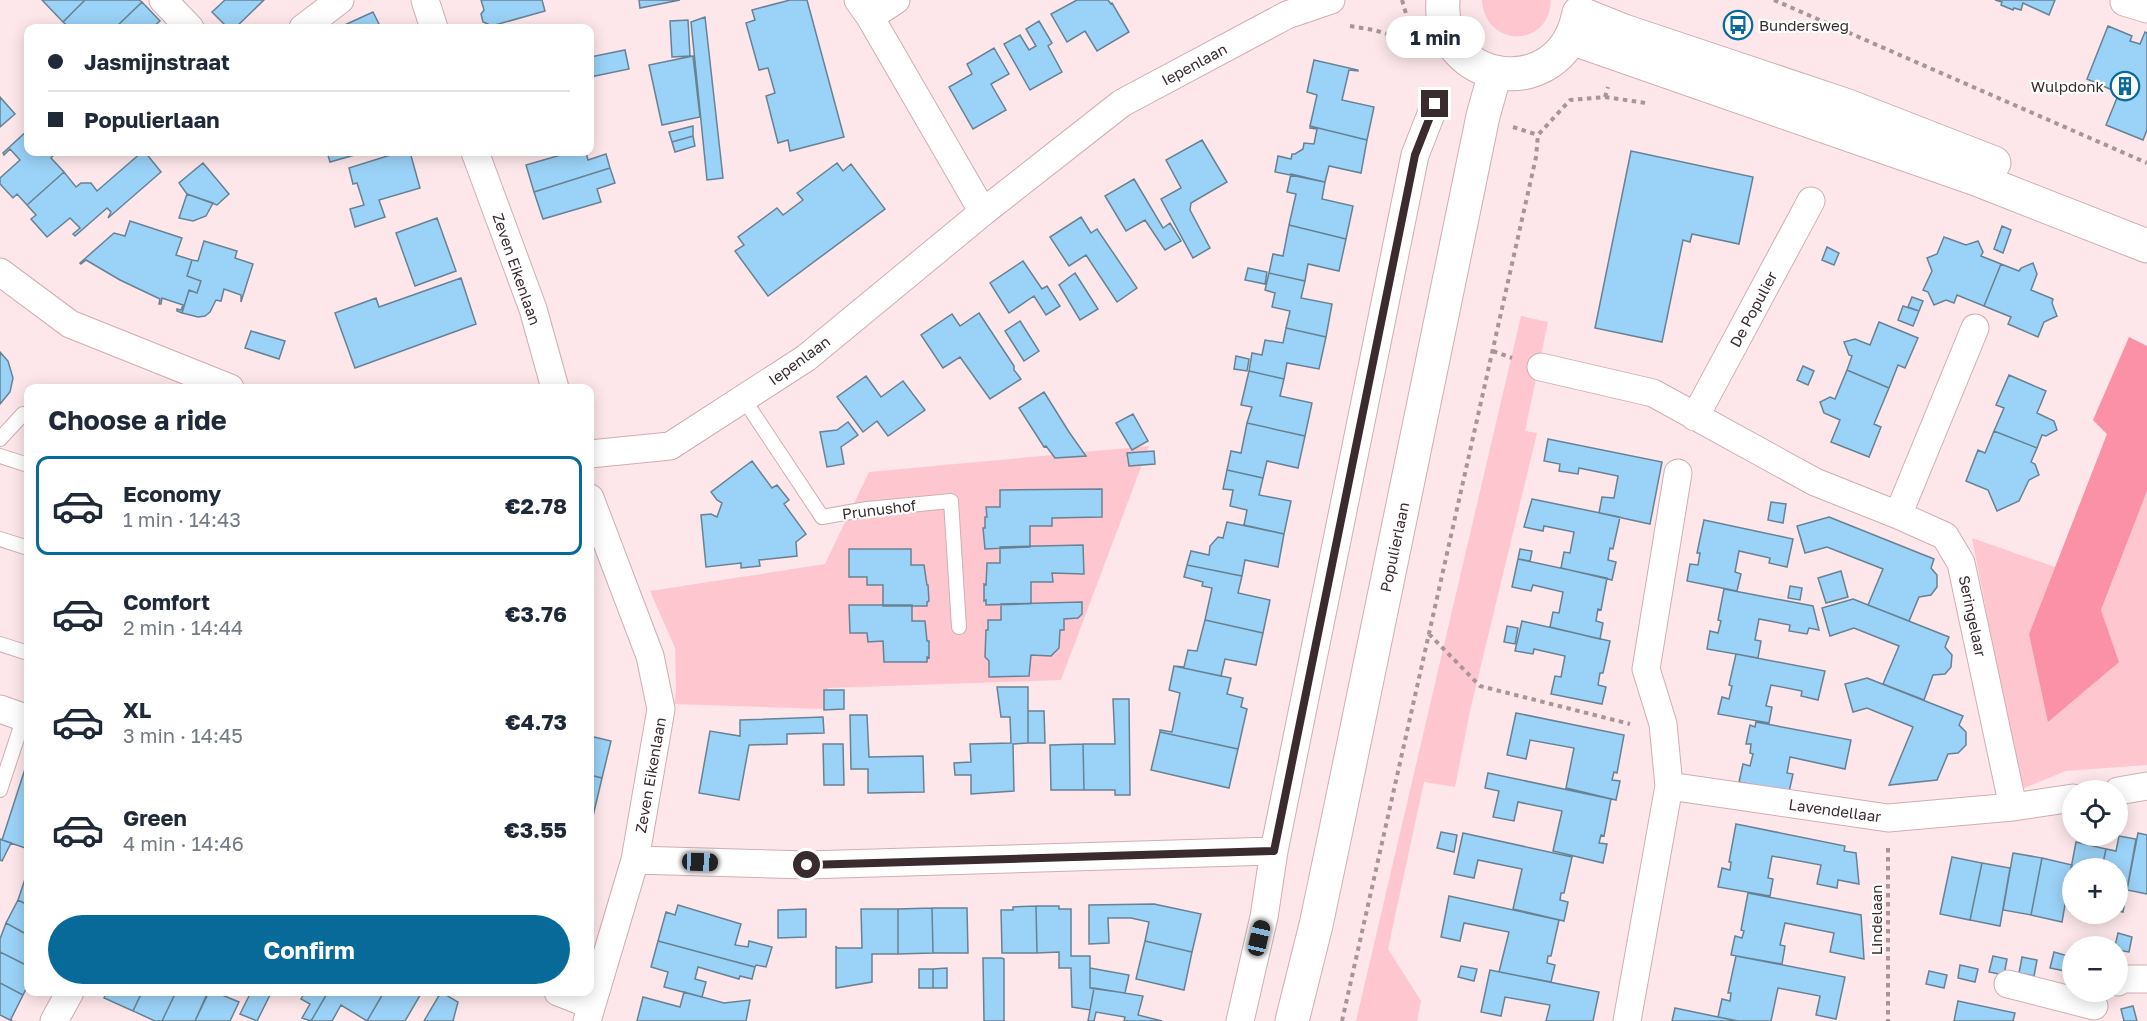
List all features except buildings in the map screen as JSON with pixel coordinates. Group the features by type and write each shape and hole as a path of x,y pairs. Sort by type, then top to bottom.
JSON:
{"street":[{"path":"163,0 186,24"},
{"path":"308,24 340,0"},
{"path":"425,0 433,24"},
{"path":"896,0 864,8 983,212"},
{"name":"Iepenlaan","path":"594,454 670,446 806,358 983,212 1122,103 1287,15 1331,0"},
{"path":"1443,0 1442,12 1447,33 1458,51 1476,65 1495,73 1518,75 1539,69 1557,56 1576,17"},
{"path":"1576,17 1845,105 2147,222"},
{"path":"1576,17 2147,246"},
{"name":"Populierlaan","path":"1292,1021 1316,926 1483,116 1495,73"},
{"path":"1240,1021 1264,917 1274,851 1415,155 1435,104"},
{"name":"Zeven Eikenlaan","path":"476,156 533,309 554,384"},
{"name":"De Populier","path":"1695,417 1811,201"},
{"path":"0,272 70,324 221,384"},
{"path":"1541,367 1653,393 1815,482 1898,515 1975,328"},
{"path":"1627,1021 1669,786 1663,731 1646,669 1678,474"},
{"name":"Zeven Eikenlaan","path":"589,1013 635,860 661,710 650,656 594,509"},
{"name":"Seringelaar","path":"1898,515 1945,536 1961,563 2013,807"},
{"name":"Lavendellaar","path":"1669,786 1888,818 2013,807 2062,800"},
{"path":"2128,789 2147,786"},
{"path":"635,860 807,865 1274,851"},
{"path":"2128,979 2147,980"},
{"path":"2008,984 2098,1006"},
{"path":"54,1021 68,996"},
{"path":"564,996 589,1013"}],"lane":[{"name":"Prunushof","path":"742,399 822,517 867,509 951,501 958,627"},
{"path":"0,439 24,414"},
{"path":"0,456 24,464"},
{"path":"0,539 24,547"},
{"path":"0,644 24,652"},
{"path":"0,790 18,715"}],"path":[{"path":"1774,0 2147,163"},
{"path":"1342,1021 1536,157 1538,135"},
{"path":"1429,634 1480,686 1581,713 1663,731"},
{"name":"Lindelaan","path":"1888,818 1888,1021"}],"shaded area":[{"path":"1482,0 1551,0 1548,16 1540,27 1530,34 1517,36 1505,34 1494,27 1486,16"},
{"path":"1521,316 1548,322 1525,431 1537,433 1470,711 1455,787 1424,782 1388,949 1421,1001 1417,1021 1356,1021"},
{"path":"2129,337 2147,346 2147,491 2101,610 2119,662 2048,722 2029,634 2107,434 2093,420"},
{"path":"1149,446 1061,680 828,688 827,709 674,704 675,648 650,591 825,564 869,472"},
{"path":"2147,491 2147,765 2066,771 2024,788 2010,732 1972,538 2055,567 2029,634 2119,662 2101,610"}],"place":[{"name":"Bundersweg","path":"1738,25"},
{"name":"Wulpdonk","path":"2125,86"}],"route":[{"path":"807,865 1274,851 1415,155 1435,104"}]}
